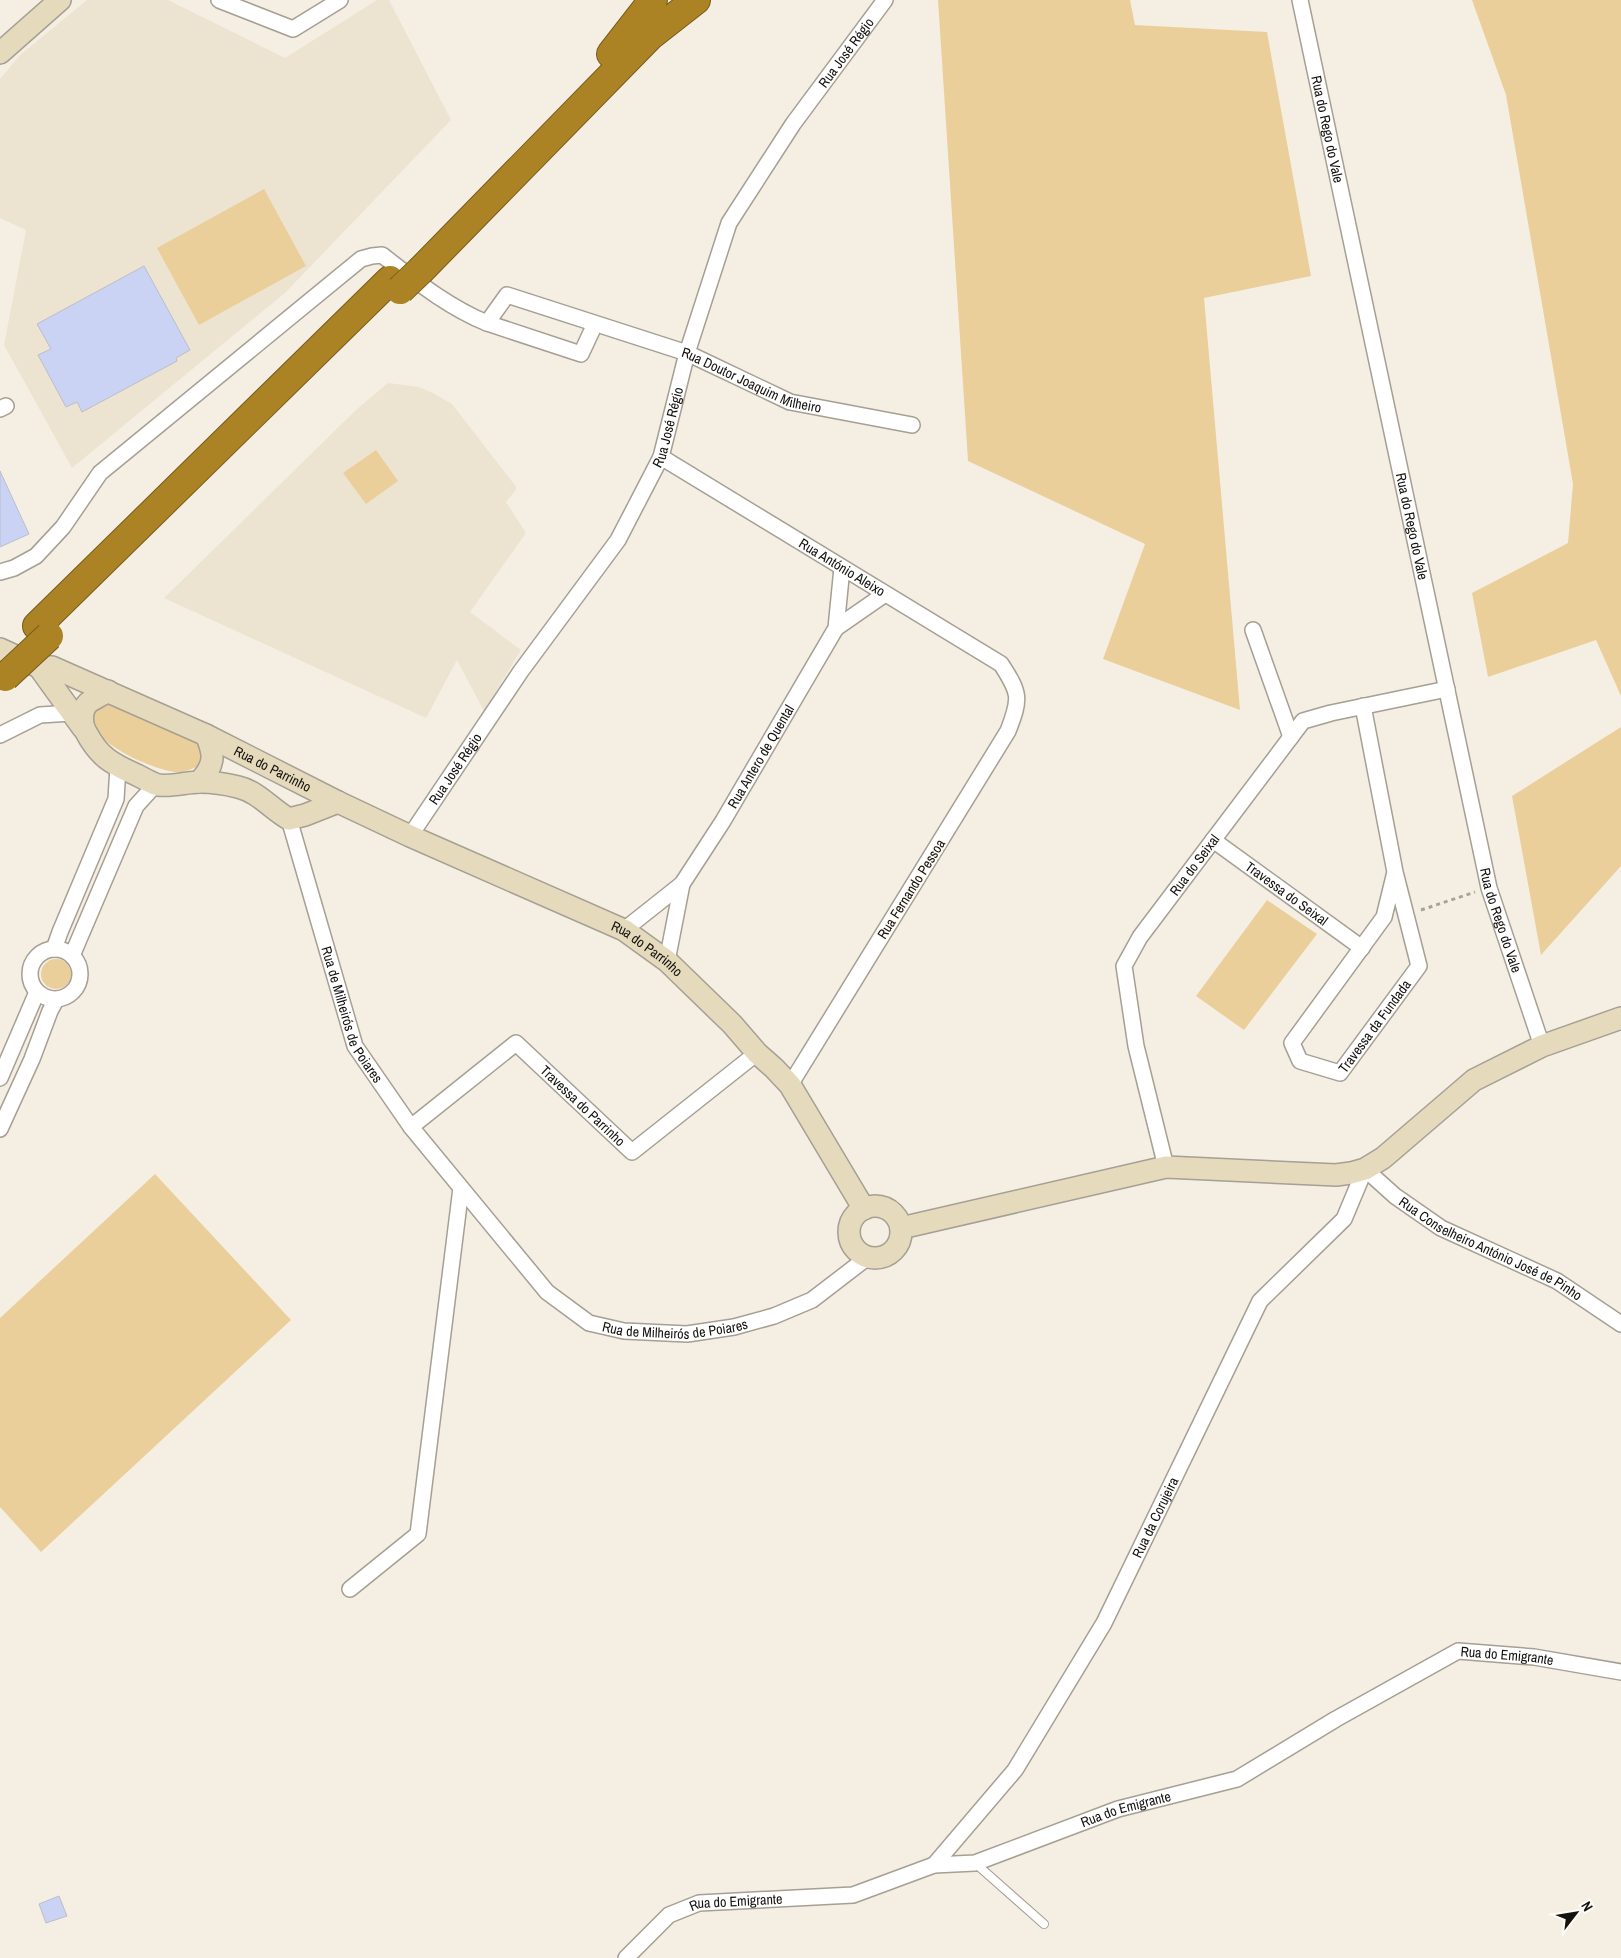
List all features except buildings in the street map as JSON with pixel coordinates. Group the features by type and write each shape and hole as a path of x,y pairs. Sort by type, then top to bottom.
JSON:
{"highway":[{"path":"417,264 586,85 653,0"},
{"path":"2,673 650,36 696,0"}],"street":[{"path":"0,53 60,0"},
{"path":"219,0 293,29 340,0"},
{"name":"Rua José Régio","path":"410,836 522,671 618,540 661,457 686,353 729,223 793,124 884,0"},
{"name":"Rua do Rego do Vale","path":"1300,0 1490,888 1542,1046"},
{"path":"0,572 14,568 36,556 63,527 100,473 361,259 382,256 440,299 468,315 581,354 595,324"},
{"name":"Rua Doutor Joaquim Milheiro","path":"487,323 507,295 686,353 790,402 912,425"},
{"name":"Rua António Aleixo","path":"661,457 1001,664 1016,687"},
{"name":"Rua Antero de Quental","path":"624,930 682,884 728,813 836,628 842,568"},
{"name":"Rua Antero de Quental","path":"836,628 885,594"},
{"path":"1253,630 1291,737"},
{"name":"Rua do Parrinho","path":"0,649 39,667 52,667 206,735 410,836 624,930 667,962 732,1024 756,1053 790,1085 864,1209"},
{"name":"Rua do Parrinho","path":"39,667 78,720 94,747 107,761 118,767 156,784 181,785 199,782 237,787 253,792 264,799 275,811 289,819 338,802"},
{"name":"Rua Fernando Pessoa","path":"790,1085 1008,730 1016,709 1016,687"},
{"name":"Rua do Seixal","path":"1166,1167 1136,1046 1124,966 1140,937 1303,721 1331,713 1447,689"},
{"path":"0,735 40,715 78,720 83,716 88,704 108,691"},
{"name":"Travessa da Fundada","path":"1363,706 1394,872 1407,914 1419,966 1340,1073 1300,1060 1292,1043 1384,917 1394,872"},
{"name":"Rua do Parrinho","path":"199,782 208,772 212,762 213,750 206,735"},
{"path":"54,949 116,799 118,767"},
{"path":"74,957 74,951 136,806 156,784"},
{"name":"Rua de Milheirós de Poiares","path":"289,819 355,1046 411,1127 546,1292 589,1323 624,1331 687,1334 734,1327 774,1316 812,1300 868,1257"},
{"name":"Travessa do Seixal","path":"1213,840 1362,948"},
{"name":"Rua Antero de Quental","path":"667,962 682,884"},
{"path":"54,949 65,951 74,957 79,964 81,973 78,986 69,996 56,1000 49,999 37,992 30,980 31,965 40,954 54,949"},
{"path":"0,1078 37,992"},
{"path":"0,1130 56,1000"},
{"path":"901,1228 1166,1167 1336,1175 1365,1169 1399,1145 1474,1080 1542,1046 1621,1018"},
{"name":"Travessa do Parrinho","path":"411,1127 516,1043 632,1152 756,1053"},
{"name":"Rua Conselheiro António José de Pinho","path":"1365,1169 1394,1196 1441,1228 1557,1282 1621,1324"},
{"name":"Rua da Corujeira","path":"934,1865 1015,1770 1104,1623 1260,1301 1344,1219 1365,1169"},
{"path":"350,1589 418,1534 461,1188"},
{"path":"872,1207 888,1210 899,1221 901,1228 898,1245 892,1252 876,1258 860,1253 850,1238 852,1221 864,1209 872,1207"},
{"name":"Rua do Emigrante","path":"626,1958 669,1915 699,1903 853,1895 934,1865 975,1863 1118,1809 1237,1779 1336,1719 1458,1651 1534,1657 1621,1672"}],"lane":[{"path":"975,1863 1044,1924"}],"path":[{"path":"1407,914 1490,888"}],"shaded area":[{"path":"87,0 168,0 285,58 377,0 389,0 451,120 285,293 72,468 4,345 26,230 0,218 0,79 20,55"},
{"path":"938,0 1130,0 1135,25 1267,32 1311,276 1204,298 1240,710 1103,659 1145,544 968,461"},
{"path":"1472,0 1621,0 1621,696 1596,640 1488,677 1472,593 1568,543 1573,484 1506,95"},
{"path":"264,189 306,266 199,325 157,248"},
{"path":"388,383 419,387 452,404 517,488 506,502 526,533 470,612 521,650 484,711 457,660 426,718 164,598 357,409"},
{"path":"376,450 398,481 366,504 343,473"},
{"path":"105,703 117,704 197,740 204,756 200,765 182,772 165,770 139,760 111,745 94,726 93,717 98,708"},
{"path":"1621,727 1621,866 1541,955 1512,796"},
{"path":"1267,900 1317,934 1244,1030 1196,996"},
{"path":"56,959 67,963 71,974 67,985 56,989 45,985 41,974 45,963"},
{"path":"155,1174 291,1320 41,1552 0,1507 0,1318"}]}
